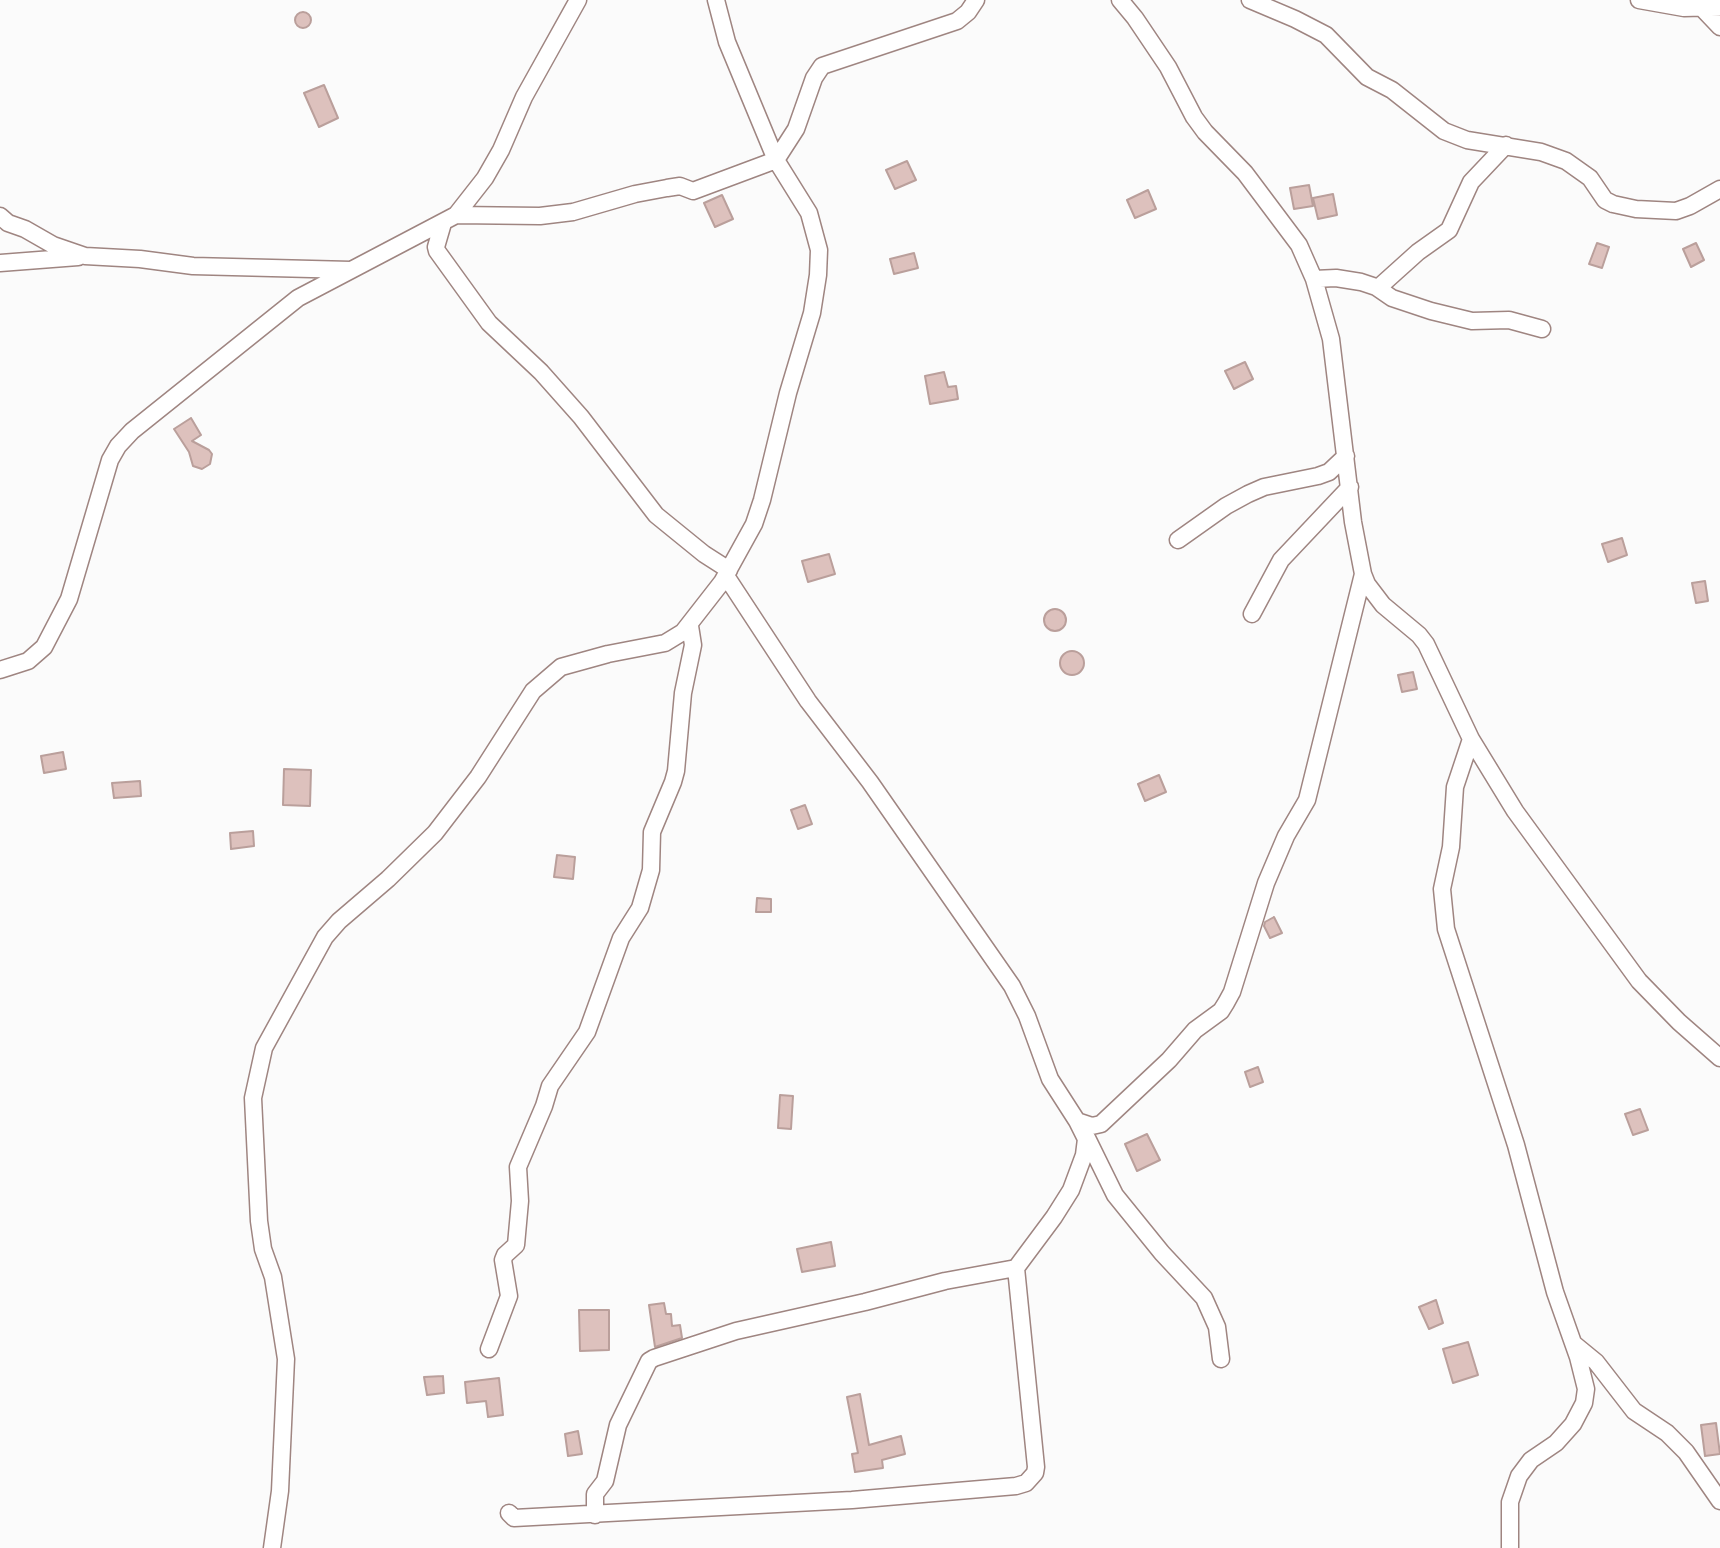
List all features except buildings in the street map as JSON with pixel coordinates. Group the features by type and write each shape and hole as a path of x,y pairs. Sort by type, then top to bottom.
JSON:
{"street":[{"path":"0,670 28,661 44,647 69,599 110,460 125,439 298,298 450,219 470,200 491,169 524,97 578,0"},
{"path":"272,1548 279,1491 286,1359 273,1277 263,1249 259,1221 253,1098 264,1048 325,937 435,833 478,777 523,706 545,679 561,667 576,662 665,643 690,626 727,573 754,524 762,500 788,393 812,313 819,250 812,222 776,160 727,42 716,0"},
{"path":"450,219 540,216 573,212 635,194 667,188 680,186 693,191 700,190 776,160 796,129 814,78 822,66 957,21 968,12 976,0"},
{"path":"1250,0 1326,36 1367,77 1392,90 1444,131 1468,140 1541,152 1566,161 1590,178 1605,200 1623,207 1676,211 1720,189"},
{"path":"1639,0 1720,7"},
{"path":"1121,1 1168,66 1199,125 1235,160 1286,225 1299,245 1314,279 1331,339 1356,542 1367,584 1383,605 1426,644 1471,739 1515,811 1639,981 1679,1022 1720,1058"},
{"path":"1690,5 1720,27"},
{"path":"1378,288 1418,252 1449,230 1471,181 1506,145"},
{"path":"0,216 8,223 53,245 85,256"},
{"path":"450,219 436,247 437,251 489,323 600,439 656,515 727,573 808,701 870,782 995,959 1027,1016 1050,1079 1077,1121 1121,1202 1163,1254 1204,1298 1217,1327 1221,1359"},
{"path":"0,263 85,256 193,266 353,270"},
{"path":"1314,279 1336,278 1361,282 1378,288 1392,298 1472,321 1509,320 1542,329"},
{"path":"1178,540 1248,494 1329,472 1346,456"},
{"path":"1252,614 1281,560 1350,487"},
{"path":"509,1513 514,1518 595,1515 852,1500 1026,1483 1035,1473 1036,1467 1016,1268 1071,1190 1082,1162 1086,1139 1169,1060 1195,1030 1221,1011 1232,992 1266,883 1286,836 1307,800 1363,574"},
{"path":"489,1349 509,1296 503,1260 516,1245 520,1201 518,1167 550,1086 587,1032 621,938 640,908 652,870 652,832 676,771 683,693 693,645 690,626"},
{"path":"1471,739 1455,787 1451,846 1442,888 1446,929 1516,1145 1555,1292 1574,1344 1586,1389 1584,1403 1573,1424 1556,1443 1531,1460 1519,1476 1510,1502 1510,1548"},
{"path":"1077,1121 1092,1126 1101,1124"},
{"path":"595,1515 595,1494 604,1481 618,1425 645,1369 654,1358 736,1331 945,1281 1016,1268"},
{"path":"1574,1344 1596,1362 1634,1411 1667,1433 1686,1452 1720,1501"}]}
